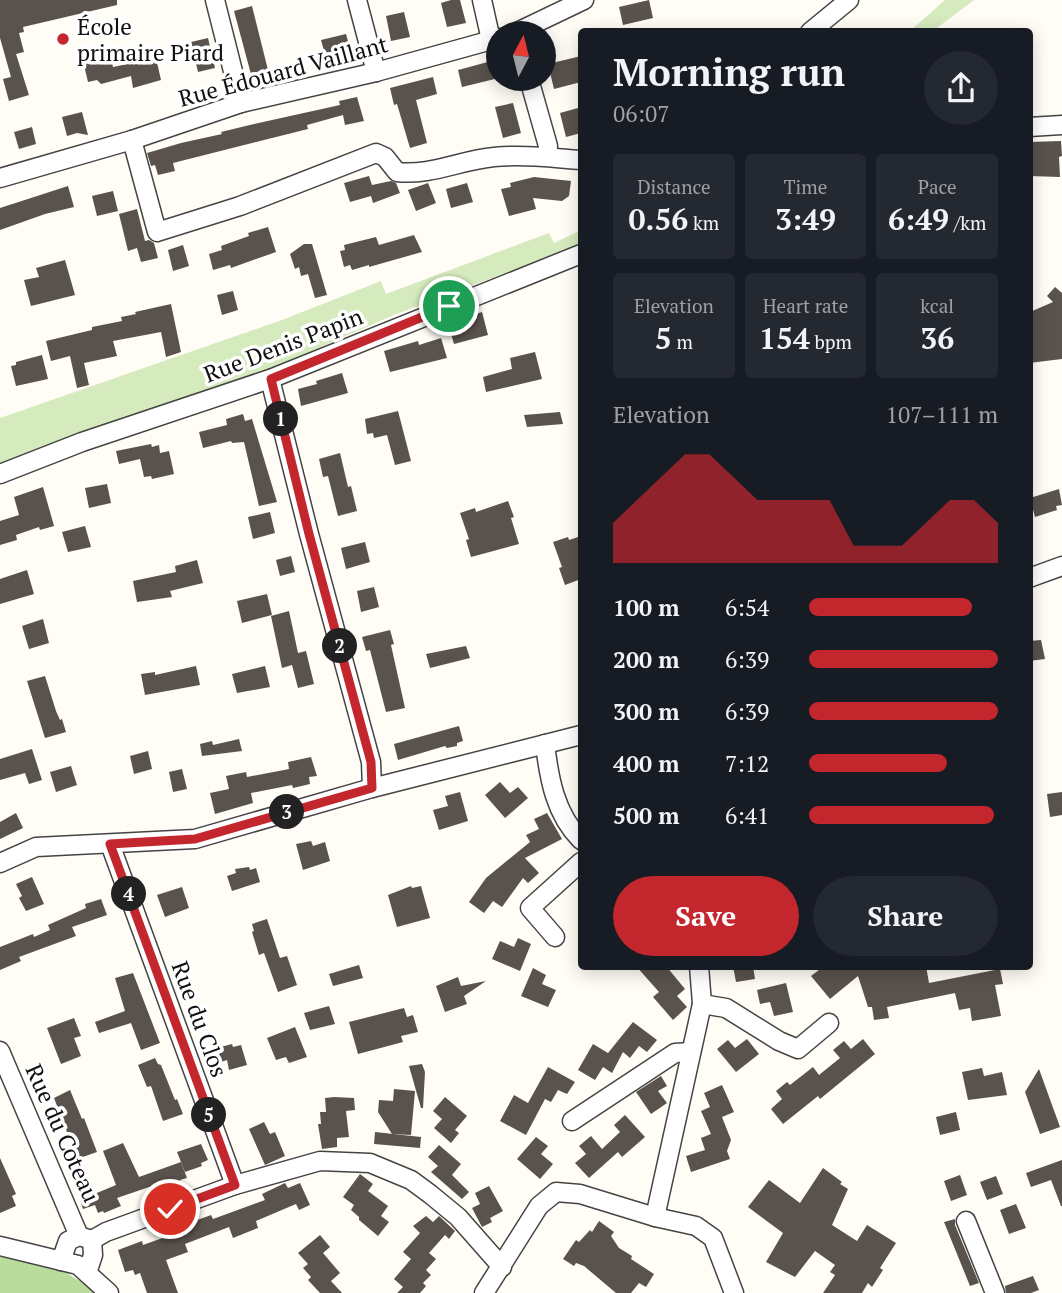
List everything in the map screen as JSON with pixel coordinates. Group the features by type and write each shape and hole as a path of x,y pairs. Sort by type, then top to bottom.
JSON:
{"street":[{"path":"215,0 240,103"},
{"path":"358,0 376,72"},
{"path":"482,0 489,21"},
{"path":"540,21 584,0"},
{"path":"815,28 849,0"},
{"name":"Rue Édouard Vaillant","path":"0,178 132,140 240,103 376,72 486,41"},
{"path":"532,91 548,146 547,156"},
{"path":"1033,127 1062,125"},
{"path":"132,140 157,232 240,206 376,153 385,157 397,172 412,174 493,157 547,156 578,160"},
{"name":"Rue Denis Papin","path":"0,474 82,442 271,379 578,255"},
{"path":"271,379 309,534 371,762 372,788"},
{"path":"1033,577 1062,566"},
{"path":"0,863 36,847 195,839 372,788 578,736"},
{"path":"545,744 555,800 578,835"},
{"name":"Rue du Clos","path":"110,844 235,1185"},
{"path":"555,937 530,908 578,866"},
{"path":"655,1217 702,1004 699,970"},
{"path":"702,1004 726,1008 779,1041 798,1049 829,1023"},
{"name":"Rue du Coteau","path":"0,1051 85,1238 68,1241 61,1261"},
{"path":"572,1121 675,1053 691,1052"},
{"path":"87,1273 93,1255 85,1238 235,1185 320,1161 370,1163 411,1180 458,1217 502,1267"},
{"path":"484,1293 539,1206 556,1192 580,1194 655,1217 696,1226 713,1238 734,1293"},
{"path":"966,1222 995,1293"},
{"path":"0,1246 78,1265 109,1293"}],"green space":[{"path":"945,0 974,0 937,28 913,28"},
{"path":"578,231 578,245 394,315 270,369 0,467 0,418 282,320 381,281 386,294 549,233 554,243"},
{"path":"0,1257 41,1257 99,1293 0,1293"}],"building":[{"path":"0,0 117,0 117,5 23,27 24,32 19,33 24,52 16,54 29,95 9,101 3,79 11,77 0,38"},
{"path":"460,0 466,23 447,27 441,3"},
{"path":"649,0 653,18 623,25 619,7"},
{"path":"252,6 269,74 252,78 234,11"},
{"path":"404,12 410,37 391,41 386,16"},
{"path":"346,34 351,52 326,58 321,40"},
{"path":"208,38 215,68 198,72 191,42"},
{"path":"110,54 113,67 156,58 161,80 133,88 131,76 101,84 97,80 88,82 83,61"},
{"path":"578,57 578,83 556,88 556,62"},
{"path":"486,62 486,81 462,87 458,70"},
{"path":"433,77 437,94 416,100 427,143 410,148 390,88"},
{"path":"357,97 364,121 345,125 343,115 307,125 308,129 173,163 175,171 158,175 155,165 151,166 147,153 222,134 221,132 340,105 339,101"},
{"path":"513,103 521,133 503,138 495,107"},
{"path":"578,108 578,134 566,137 560,113"},
{"path":"82,112 88,135 77,133 67,136 62,117"},
{"path":"32,127 36,144 19,149 14,132"},
{"path":"1061,141 1060,177 1033,176 1033,142"},
{"path":"369,176 372,185 391,181 396,183 400,193 373,203 371,196 350,202 344,183"},
{"path":"534,177 571,181 569,196 562,201 533,198 536,209 509,216 501,189 511,187 510,183"},
{"path":"428,183 436,203 416,211 408,190"},
{"path":"467,183 473,202 451,208 446,189"},
{"path":"68,186 74,207 0,230 0,208"},
{"path":"113,191 118,211 97,216 92,196"},
{"path":"137,209 145,241 154,243 158,258 141,262 137,248 128,251 119,214"},
{"path":"268,227 276,252 231,268 230,265 213,270 209,254 222,250 221,246 249,236 248,233"},
{"path":"414,235 422,252 369,267 352,270 350,265 344,267 340,251 345,250 344,245 376,237 379,245"},
{"path":"304,244 312,244 327,295 315,298 308,274 301,276 299,267 295,269 290,254"},
{"path":"183,245 189,266 173,271 168,250"},
{"path":"65,260 75,295 31,306 24,280 39,277 36,268"},
{"path":"1055,287 1062,293 1062,359 1033,363 1033,311 1053,302 1047,296"},
{"path":"233,291 238,310 222,315 217,295"},
{"path":"171,304 181,352 166,357 161,332 113,341 117,356 84,363 89,385 77,388 70,356 51,361 46,341 122,321 121,317 136,314 135,312"},
{"path":"482,312 488,335 454,344 449,327"},
{"path":"441,338 447,358 390,372 384,351 418,341 419,345"},
{"path":"535,352 542,379 486,392 483,377 512,369 510,358"},
{"path":"42,355 48,379 16,386 11,366"},
{"path":"342,373 348,393 301,406 298,389"},
{"path":"398,411 411,461 395,465 387,435 374,438 373,433 367,434 365,419"},
{"path":"560,412 563,424 527,427 524,415"},
{"path":"243,414 245,421 252,419 277,502 259,506 244,442 231,441 203,448 199,432 227,425 226,419"},
{"path":"151,444 152,447 159,445 160,453 169,451 174,474 152,479 151,476 144,477 140,459 119,464 116,451"},
{"path":"340,453 357,511 338,516 328,476 323,477 319,459"},
{"path":"107,484 111,503 89,508 85,488"},
{"path":"43,487 54,526 40,530 39,527 16,535 17,540 0,545 0,521 19,515 14,497"},
{"path":"1059,489 1062,505 1056,506 1057,510 1035,517 1033,497"},
{"path":"508,501 519,544 471,557 466,540 469,539 460,513 475,508 476,512"},
{"path":"270,512 275,533 253,539 248,517"},
{"path":"85,526 91,547 68,552 62,532"},
{"path":"568,537 569,540 578,537 578,580 565,585 553,542"},
{"path":"365,542 370,562 346,569 341,548"},
{"path":"291,556 295,572 280,576 276,560"},
{"path":"197,560 203,583 170,591 172,597 137,602 133,581 176,572 175,566"},
{"path":"27,570 34,594 0,604 0,579"},
{"path":"374,587 379,607 361,612 357,591"},
{"path":"267,594 272,615 242,623 237,601"},
{"path":"289,611 298,653 306,651 314,684 298,688 292,665 282,668 271,616"},
{"path":"43,619 49,643 29,649 22,626"},
{"path":"390,630 405,708 386,712 370,650 366,651 362,637"},
{"path":"1041,640 1045,659 1033,660 1033,641"},
{"path":"466,646 470,658 430,668 426,654"},
{"path":"196,666 200,685 145,695 141,674 155,672 155,675"},
{"path":"265,666 270,687 237,693 232,674"},
{"path":"45,676 66,732 45,738 27,681"},
{"path":"459,726 463,741 457,743 457,746 445,746 398,760 394,744"},
{"path":"239,739 242,751 202,756 200,744 212,741 213,745"},
{"path":"32,749 42,780 29,784 25,773 0,780 0,759"},
{"path":"148,751 152,769 134,774 130,756"},
{"path":"311,757 317,776 309,777 310,784 251,793 253,803 215,814 210,793 229,789 226,776 246,772 247,777 289,769 288,762"},
{"path":"71,766 77,785 56,792 50,772"},
{"path":"182,769 187,789 173,792 169,772"},
{"path":"500,782 510,793 518,787 528,798 505,818 485,795"},
{"path":"460,792 468,821 439,830 433,810 448,806 445,796"},
{"path":"1062,792 1062,815 1050,817 1047,794"},
{"path":"16,813 23,828 0,839 0,822"},
{"path":"547,813 562,839 525,858 539,873 528,883 523,878 502,907 493,901 484,913 469,902 486,878 530,842 526,835 539,829 534,819"},
{"path":"311,841 313,846 325,842 330,861 303,870 296,844"},
{"path":"249,867 250,870 256,868 260,882 232,891 227,876 236,873 235,869"},
{"path":"32,877 44,904 26,911 16,884"},
{"path":"411,886 421,886 430,918 397,927 388,895"},
{"path":"182,887 189,908 165,917 157,895"},
{"path":"101,899 107,915 72,927 76,936 19,957 21,961 0,970 0,947 50,930 48,925 86,908 85,904"},
{"path":"267,919 280,958 287,956 297,985 278,992 264,953 259,955 252,932 252,924"},
{"path":"518,938 531,944 520,971 492,959 500,941 514,947"},
{"path":"359,965 363,978 333,986 329,974"},
{"path":"533,968 546,975 542,984 556,990 548,1007 521,996"},
{"path":"640,970 669,970 685,989 677,996 687,1007 673,1020 653,997 659,992"},
{"path":"734,970 754,970 755,979 736,982"},
{"path":"819,970 927,970 929,983 1000,970 1003,984 995,985 1001,1016 972,1021 970,1008 959,1010 955,993 887,1007 889,1018 874,1020 872,1007 868,1007 858,976 830,999 811,976"},
{"path":"133,973 160,1043 141,1050 131,1023 99,1033 95,1022 125,1011 115,978"},
{"path":"458,977 461,986 486,981 464,996 467,1004 445,1012 436,986"},
{"path":"786,983 793,1012 774,1016 770,1002 760,1004 757,990"},
{"path":"329,1006 335,1024 310,1030 304,1013"},
{"path":"404,1008 407,1017 413,1015 418,1032 401,1036 403,1042 358,1054 349,1022"},
{"path":"74,1018 81,1036 74,1038 81,1056 61,1064 47,1028"},
{"path":"633,1022 657,1040 647,1052 639,1046 630,1058 623,1052 612,1073 603,1067 595,1080 578,1070 593,1044 608,1053"},
{"path":"295,1027 307,1057 289,1063 286,1057 276,1060 267,1038"},
{"path":"747,1039 759,1054 736,1072 717,1049 728,1040 735,1048"},
{"path":"863,1039 875,1054 820,1099 818,1096 783,1124 771,1109 782,1099 776,1091 787,1082 790,1085 813,1067 819,1075 840,1058 833,1050 844,1041 851,1049"},
{"path":"232,1044 233,1047 241,1045 247,1065 229,1070 227,1060 221,1062 217,1048"},
{"path":"155,1058 161,1065 183,1114 163,1121 151,1086 147,1087 138,1065"},
{"path":"422,1064 425,1072 421,1108 409,1066"},
{"path":"548,1067 575,1082 567,1094 558,1090 551,1102 545,1099 526,1135 500,1121 514,1095 528,1103"},
{"path":"982,1068 984,1076 1002,1072 1007,1095 968,1100 962,1072"},
{"path":"1039,1069 1060,1127 1040,1134 1025,1092"},
{"path":"661,1076 667,1086 658,1091 667,1103 651,1114 636,1092"},
{"path":"722,1085 734,1112 722,1117 731,1140 727,1151 730,1159 691,1172 686,1156 705,1150 701,1138 711,1134 701,1111 710,1107 704,1093"},
{"path":"394,1089 415,1091 411,1135 392,1134 378,1112 379,1100 393,1101"},
{"path":"70,1090 97,1152 80,1158 78,1153 75,1153 54,1098"},
{"path":"445,1097 467,1116 455,1130 459,1133 451,1143 434,1128 442,1119 433,1111"},
{"path":"325,1098 354,1098 355,1110 346,1111 349,1137 337,1138 337,1147 322,1149 318,1124 321,1124 320,1112 326,1112"},
{"path":"956,1112 960,1130 940,1135 936,1117"},
{"path":"625,1115 645,1137 622,1157 618,1152 589,1178 575,1163 586,1154 579,1146 591,1136 602,1149 620,1132 614,1125"},
{"path":"264,1122 270,1134 275,1132 285,1156 265,1165 249,1129"},
{"path":"375,1132 421,1137 420,1148 374,1144"},
{"path":"536,1137 548,1146 541,1154 553,1164 540,1179 517,1159"},
{"path":"123,1143 139,1177 181,1162 187,1178 180,1180 181,1183 157,1191 155,1185 117,1198 121,1206 104,1213 98,1213 95,1205 83,1209 80,1200 116,1185 103,1151"},
{"path":"201,1144 208,1160 201,1163 202,1166 185,1172 177,1152"},
{"path":"439,1145 461,1164 452,1175 469,1192 462,1199 431,1172 438,1166 428,1157"},
{"path":"0,1158 16,1194 12,1196 16,1206 0,1213"},
{"path":"1062,1160 1061,1206 1051,1180 1031,1187 1026,1173"},
{"path":"823,1168 848,1189 832,1225 857,1241 867,1225 896,1243 872,1287 868,1283 862,1293 823,1293 835,1275 830,1272 835,1265 815,1251 795,1277 766,1262 783,1233 748,1207 769,1180 800,1203"},
{"path":"360,1174 373,1184 368,1191 388,1206 381,1216 389,1222 378,1236 359,1220 351,1210 354,1205 343,1197"},
{"path":"960,1175 967,1195 951,1201 944,1181"},
{"path":"996,1176 1003,1194 987,1200 980,1182"},
{"path":"285,1183 288,1188 300,1183 310,1205 299,1210 296,1204 256,1221 258,1228 233,1238 229,1227 185,1244 188,1252 166,1260 178,1293 147,1293 140,1273 135,1275 133,1270 125,1272 118,1250 142,1241 143,1245 193,1227 192,1222 211,1215 213,1219 265,1200 262,1194"},
{"path":"489,1186 503,1211 490,1218 492,1222 482,1227 472,1208 480,1204 475,1193"},
{"path":"1016,1204 1026,1228 1009,1234 1000,1210"},
{"path":"426,1216 433,1222 439,1216 455,1231 449,1239 445,1235 429,1253 436,1259 426,1270 431,1275 423,1283 426,1286 420,1293 397,1293 403,1287 394,1279 411,1259 403,1252 420,1233 413,1226"},
{"path":"955,1219 955,1225 979,1283 970,1286 944,1222"},
{"path":"599,1221 614,1232 611,1236 619,1248 654,1274 646,1287 639,1283 631,1293 616,1293 584,1266 576,1263 574,1266 563,1259 576,1240 579,1242 590,1230 592,1232"},
{"path":"320,1235 330,1247 323,1253 340,1273 331,1281 342,1293 320,1293 308,1280 311,1277 303,1268 308,1264 298,1253"},
{"path":"1033,1276 1039,1290 1031,1293 1006,1293 1005,1286"}],"place":[{"name":"École primaire Piard","path":"63,39"}],"route":[{"path":"170,1209 235,1185 110,844 195,839 372,788 371,762 309,534 271,379 449,306"}]}
